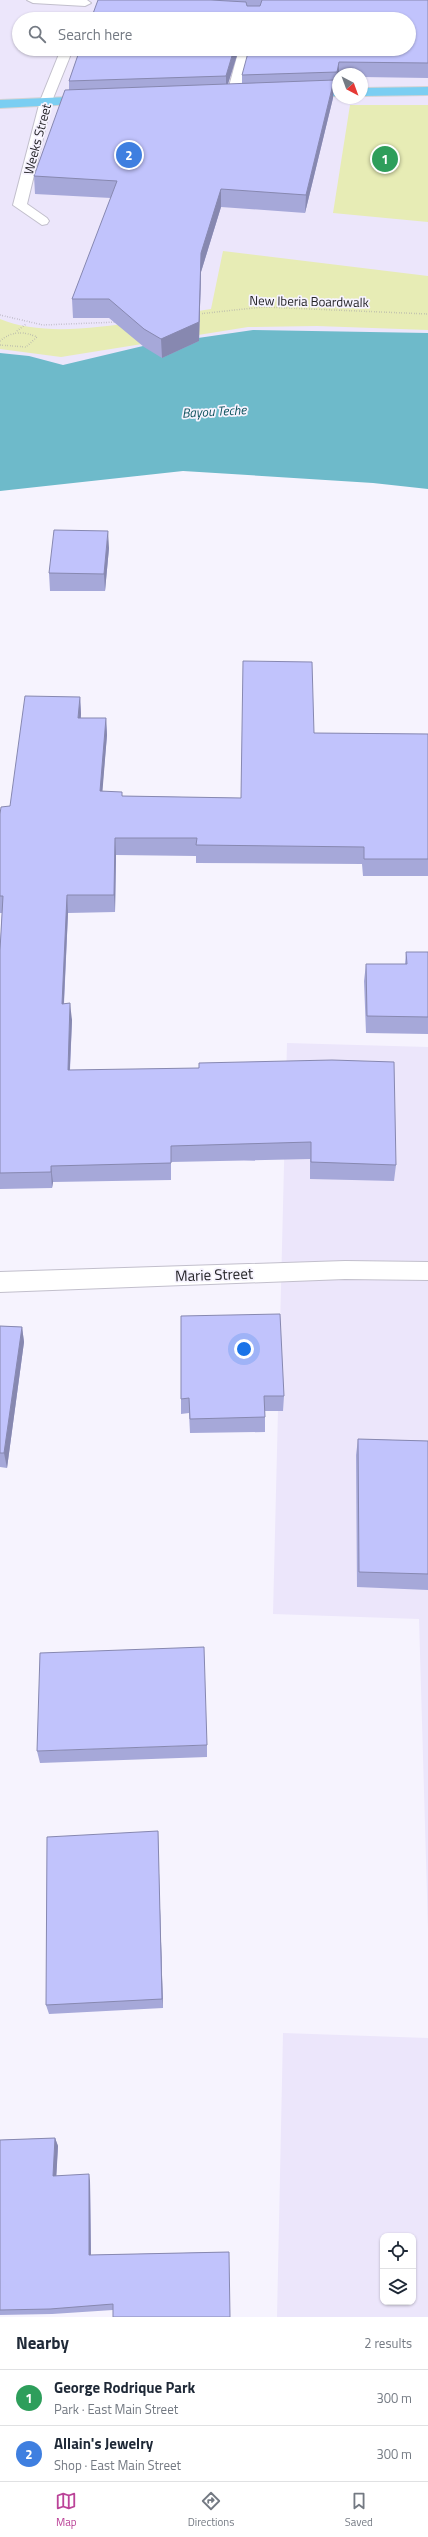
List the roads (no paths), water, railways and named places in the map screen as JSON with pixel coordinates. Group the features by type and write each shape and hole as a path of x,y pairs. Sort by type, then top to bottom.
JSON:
{"main road":[{"path":"368,92 428,91"},
{"path":"293,93 332,92"},
{"path":"218,95 248,94"},
{"path":"0,104 101,99"}],"street":[{"path":"33,0 84,5 101,4"},
{"name":"Weeks Street","path":"42,221 20,205 46,101 64,56"},
{"path":"233,94 243,56"},
{"name":"Marie Street","path":"0,1282 337,1271 428,1271"}],"water":[{"name":"Bayou Teche","path":"253,330 428,333 428,489 373,483 183,471 0,491 0,353 29,356 63,365 143,346"}],"place":[{"name":"Allain's Jewelry","path":"129,155"},
{"name":"George Rodrique Park","path":"385,159"}]}
